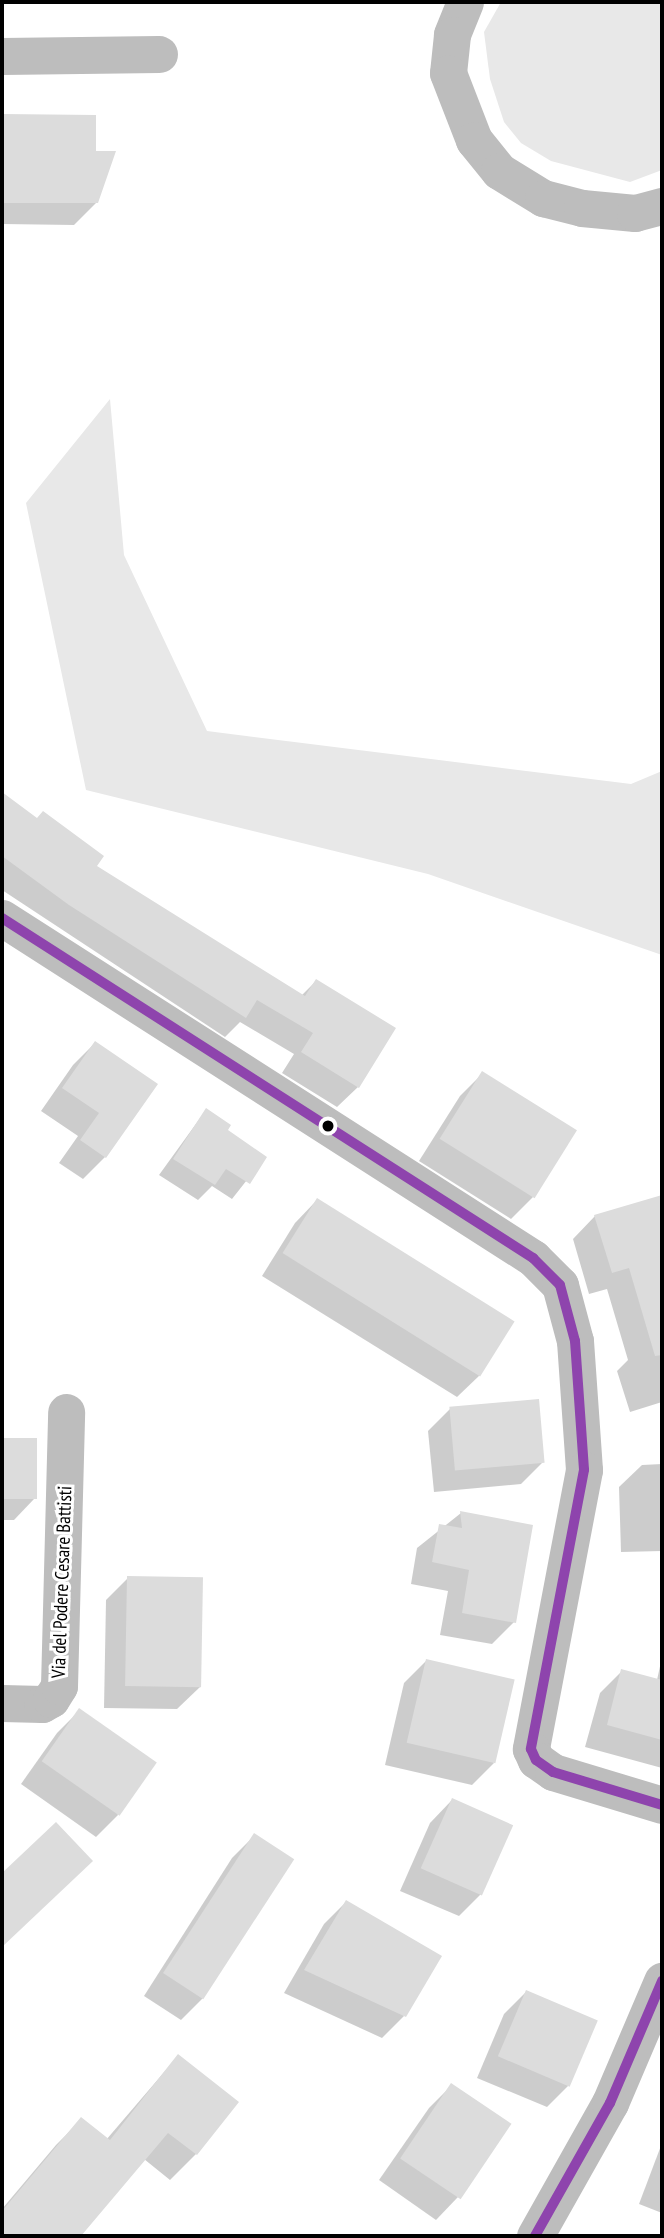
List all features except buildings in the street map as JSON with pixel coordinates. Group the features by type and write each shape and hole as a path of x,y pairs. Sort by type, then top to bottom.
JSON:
{"street":[{"path":"465,2 452,35 448,73 462,117 493,164 543,198 582,208 635,214 662,206"},
{"path":"2,56 159,54"},
{"path":"2,918 533,1258 560,1284 575,1341 584,1471 531,1749 536,1760 553,1772 662,1805"},
{"name":"Via del Podere Cesare Battisti","path":"2,1703 42,1704 59,1686 66,1412"},
{"path":"535,2236 610,2103 662,1981"}],"shaded area":[{"path":"501,2 662,2 662,170 630,182 551,161 521,143 504,122 490,79 484,32"},
{"path":"110,399 124,555 207,731 631,784 662,771 662,955 428,874 86,790 26,503"}],"transit line":[{"path":"2,918 533,1258 560,1285 575,1341 584,1470 531,1749 536,1760 553,1772 662,1805"},
{"path":"535,2236 610,2103 662,1981"}]}
